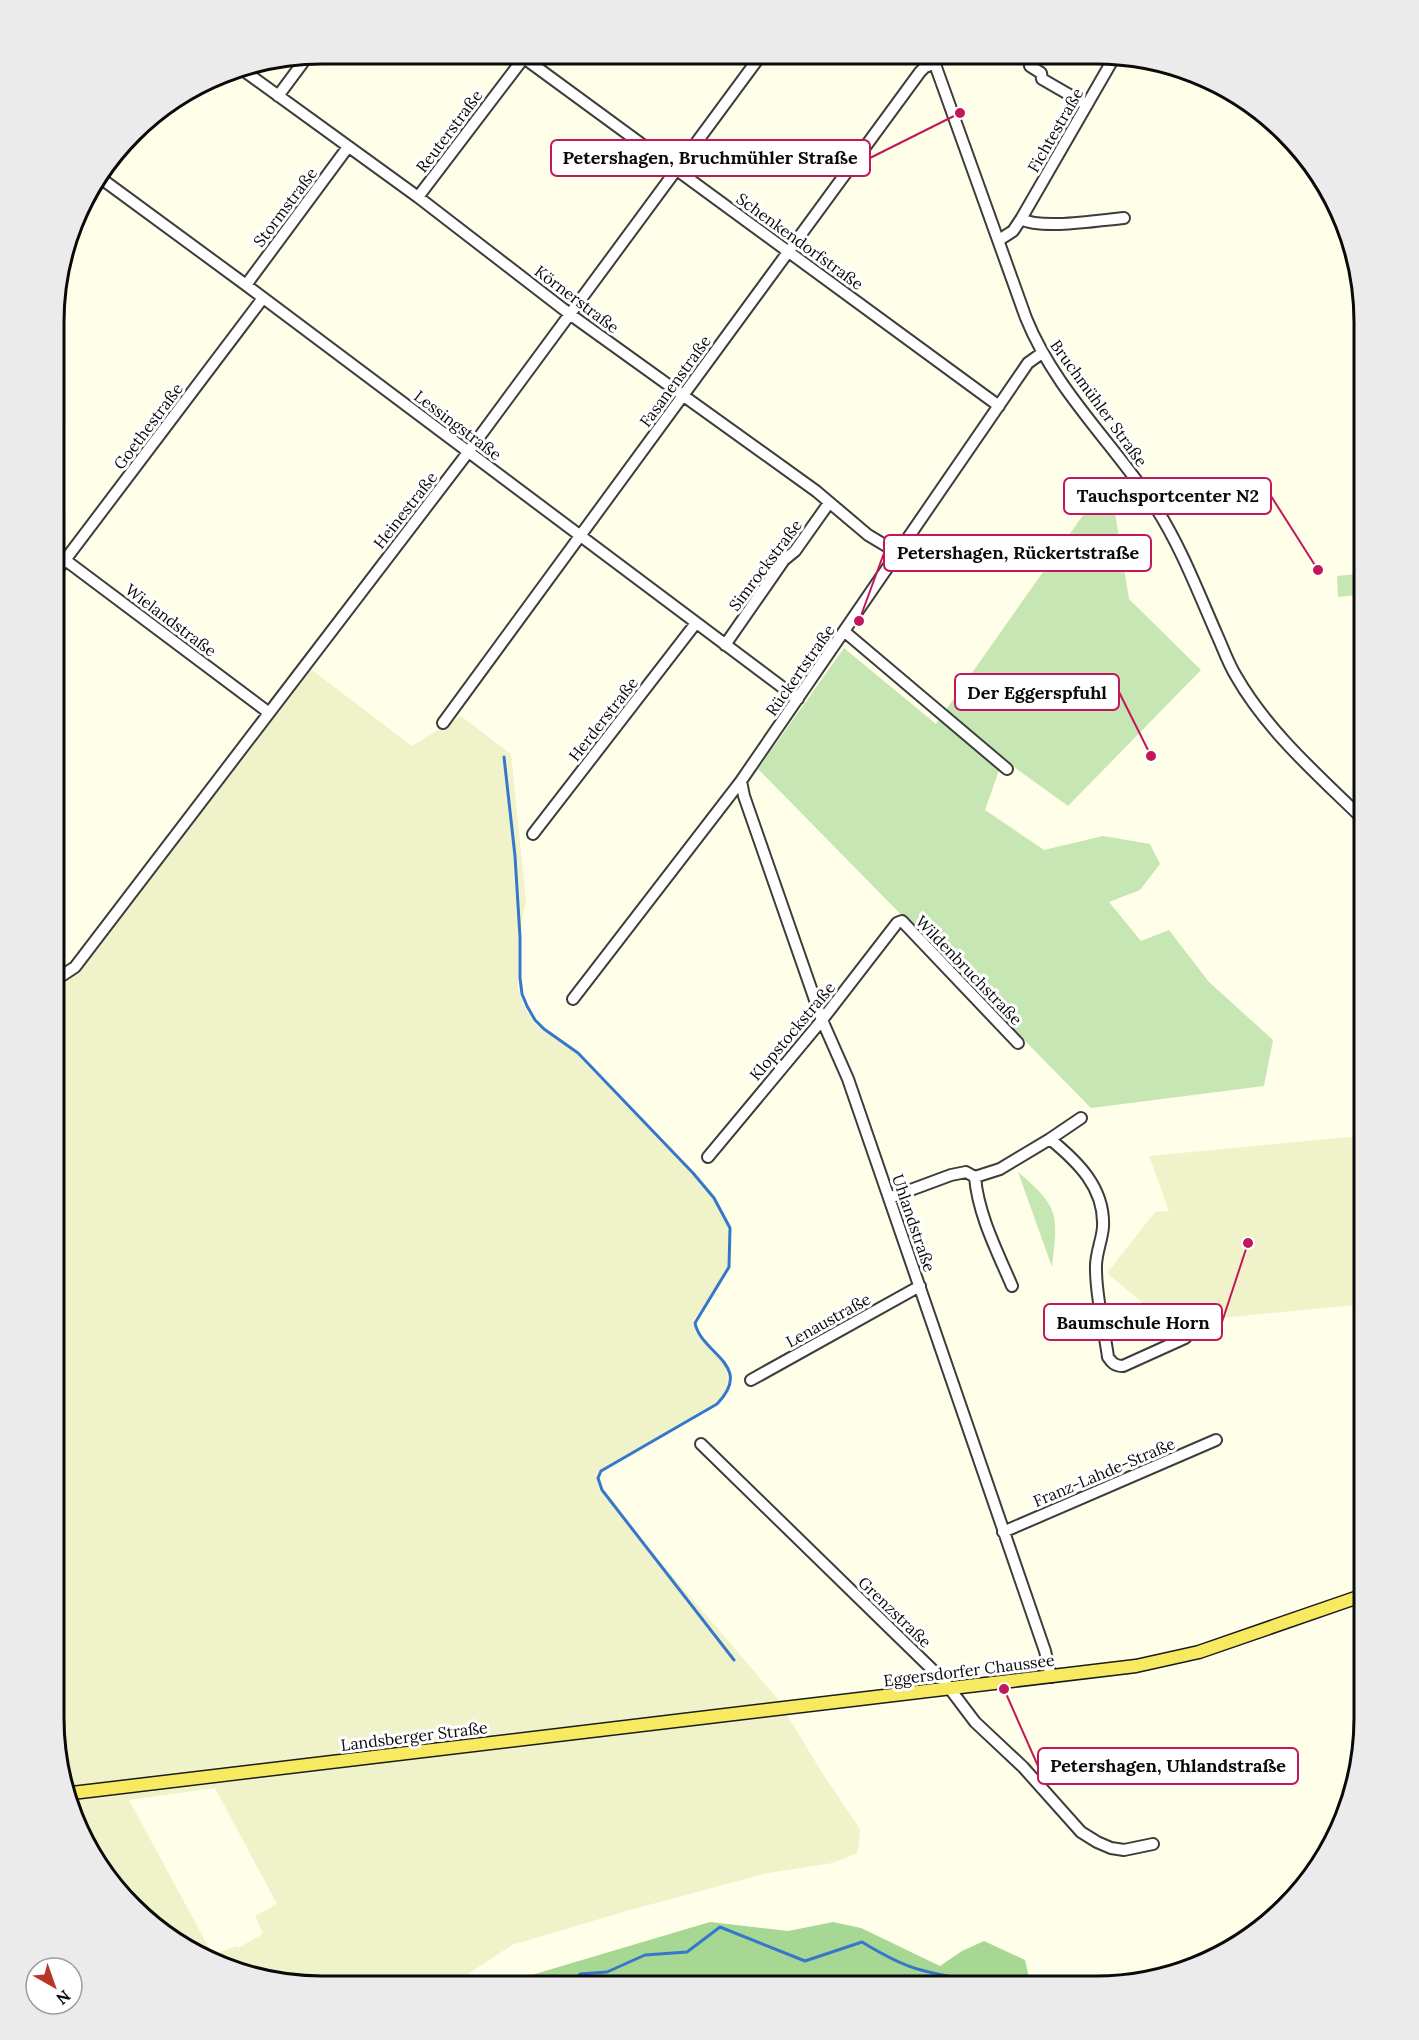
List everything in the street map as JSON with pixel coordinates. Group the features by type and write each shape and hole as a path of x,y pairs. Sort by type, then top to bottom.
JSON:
{"main road":[{"name":"Eggersdorfer Chaussee","path":"760,1711 1119,1669 1182,1657 1354,1598"},
{"name":"Landsberger Straße","path":"76,1793 760,1711"}],"street":[{"name":"Reuterstraße","path":"418,197 519,64"},
{"name":"Schenkendorfstraße","path":"536,64 999,406"},
{"name":"Heinestraße","path":"64,972 75,967 469,452 572,315 754,64"},
{"name":"Fasanenstraße","path":"443,723 928,64"},
{"name":"Bruchmühler Straße","path":"935,64 1026,318 1042,353 1157,511 1201,597 1234,674 1282,739 1354,810"},
{"name":"Fichtestraße","path":"999,240 1013,231 1021,219 1110,65"},
{"path":"278,96 301,66"},
{"path":"1030,66 1041,73 1042,79 1087,105"},
{"name":"Körnerstraße","path":"250,75 418,197 572,315 816,491 868,535 898,553"},
{"name":"Stormstraße","path":"246,285 348,147"},
{"name":"Lessingstraße","path":"106,182 798,699"},
{"path":"1021,219 1029,224 1048,224 1124,218"},
{"name":"Goethestraße","path":"64,562 263,298"},
{"name":"Rückertstraße","path":"573,999 741,781 1028,363 1042,353"},
{"name":"Simrockstraße","path":"725,645 784,560 795,551 829,503"},
{"name":"Wielandstraße","path":"66,559 268,712"},
{"name":"Herderstraße","path":"533,834 696,623"},
{"path":"845,632 1007,769"},
{"name":"Uhlandstraße","path":"741,781 744,796 822,1020 848,1079 920,1286 1045,1651 1051,1677"},
{"name":"Wildenbruchstraße","path":"897,923 902,921 1018,1044"},
{"name":"Klopstockstraße","path":"708,1157 822,1020 897,923"},
{"path":"889,1198 951,1175 966,1172 975,1176 1000,1169 1081,1118"},
{"path":"1050,1139 1076,1160 1093,1186 1100,1206 1103,1229 1095,1267 1107,1357 1115,1365 1123,1366 1185,1338 1193,1330"},
{"path":"975,1176 976,1190 1012,1286"},
{"name":"Lenaustraße","path":"751,1380 920,1286"},
{"name":"Franz-Lahde-Straße","path":"1003,1532 1216,1440"},
{"name":"Grenzstraße","path":"701,1444 944,1681 975,1722 1023,1767 1081,1832 1110,1848 1125,1850 1153,1844"}],"green space":[{"path":"1093,501 1115,513 1129,599 1201,670 1068,806 1003,759 985,810 1044,850 1103,836 1150,844 1160,864 1140,890 1109,902 1141,941 1169,930 1209,982 1273,1040 1264,1086 1091,1108 758,769 844,648 936,724"},
{"path":"1354,574 1354,595 1338,597 1337,576"},
{"path":"308,667 412,746 461,716 511,754 526,901 518,938 518,987 523,1004 534,1023 575,1053 698,1180 714,1199 730,1233 730,1257 726,1273 692,1323 726,1367 728,1380 726,1392 717,1402 601,1473 598,1481 599,1490 777,1698 821,1771 860,1829 857,1853 833,1863 768,1873 512,1945 465,1976 306,1975 272,1971 224,1956 218,1953 236,1946 238,1948 263,1934 255,1916 277,1904 215,1788 129,1800 210,1950 165,1922 140,1900 118,1875 91,1832 78,1800 69,1768 64,1718 64,985"},
{"path":"1354,1137 1354,1305 1199,1320 1195,1315 1146,1306 1107,1273 1155,1212 1169,1211 1149,1156"},
{"path":"1018,1172 1042,1195 1053,1213 1055,1235 1052,1267"},
{"path":"710,1922 788,1931 833,1922 861,1928 940,1966 962,1951 984,1941 1025,1960 1029,1976 528,1976"}],"waterway":[{"path":"504,757 515,856 520,978 522,994 527,1006 535,1020 578,1053 693,1173 714,1198 730,1228 729,1267 695,1323 699,1334 728,1369 730,1379 727,1391 717,1404 601,1471 598,1478 602,1490 734,1660"},
{"path":"579,1976 580,1974 607,1972 645,1955 687,1952 720,1927 805,1961 862,1942 913,1968 947,1976"}],"place":[{"name":"Petershagen, Bruchmühler Straße","path":"960,113"},
{"name":"Tauchsportcenter N2","path":"1318,570"},
{"name":"Petershagen, Rückertstraße","path":"859,621"},
{"name":"Der Eggerspfuhl","path":"1151,756"},
{"name":"Baumschule Horn","path":"1248,1243"},
{"name":"Petershagen, Uhlandstraße","path":"1004,1689"}]}
